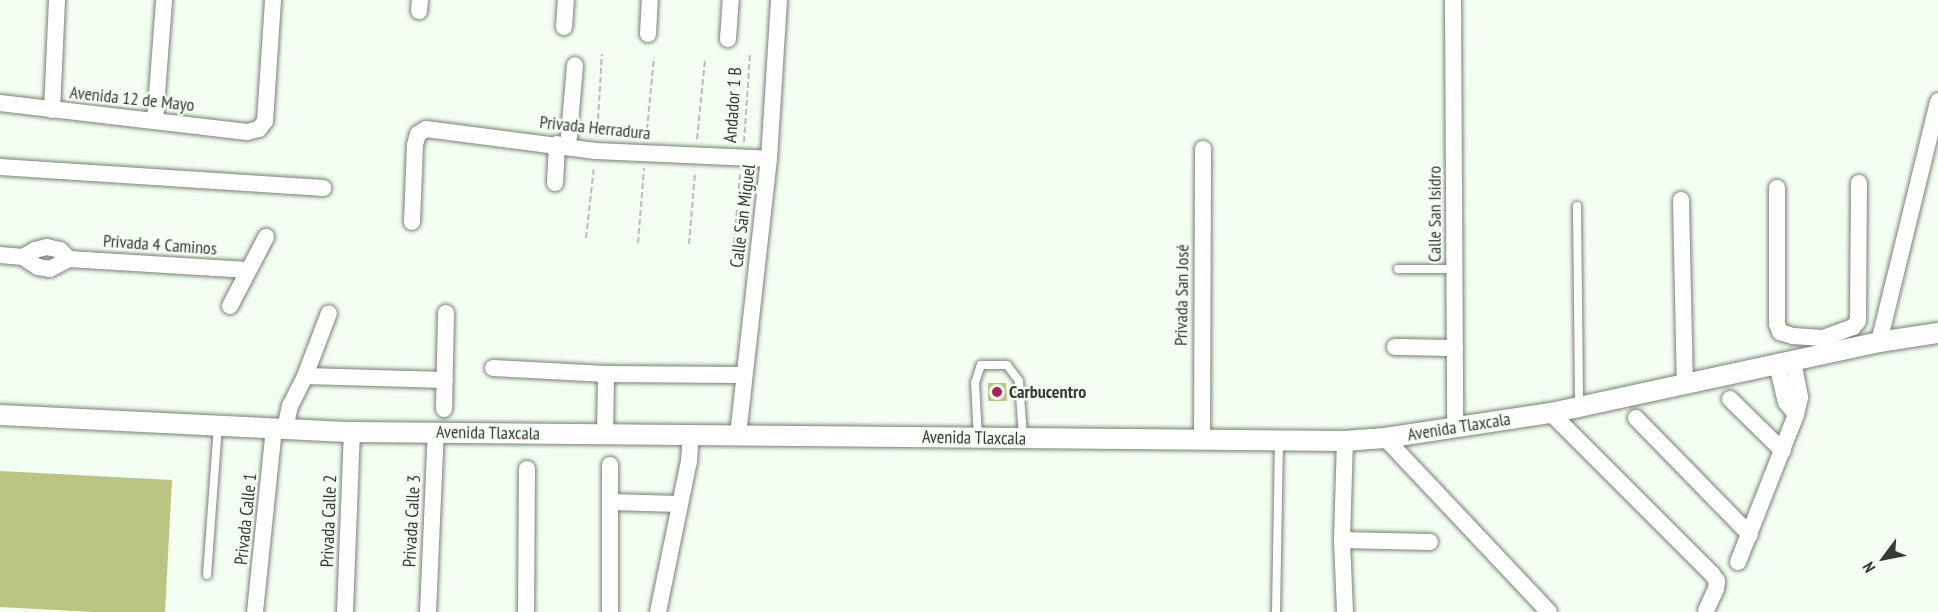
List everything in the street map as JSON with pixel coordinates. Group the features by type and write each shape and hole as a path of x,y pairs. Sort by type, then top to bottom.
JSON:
{"street":[{"path":"52,110 57,0"},
{"path":"155,121 164,0"},
{"name":"Avenida 12 de Mayo","path":"0,103 247,132 259,129 265,121 273,0"},
{"path":"564,27 566,0"},
{"path":"648,34 650,0"},
{"path":"728,39 732,0"},
{"name":"Calle San Miguel","path":"738,435 769,159 779,0"},
{"name":"Calle San Isidro","path":"1452,0 1455,428"},
{"path":"555,183 575,65"},
{"path":"1879,342 1938,101"},
{"name":"Privada Herradura","path":"412,222 415,145 418,134 426,129 645,153 769,159"},
{"name":"Privada San José","path":"1202,441 1203,149"},
{"path":"0,167 322,188"},
{"path":"1808,350 1853,327 1858,321 1859,183"},
{"path":"1777,188 1777,324 1780,332 1808,350"},
{"path":"1681,200 1686,384"},
{"path":"230,306 266,237"},
{"name":"Privada 4 Caminos","path":"0,255 23,257 34,250 47,247 60,250 69,259 248,270"},
{"name":"Privada Calle 1","path":"255,612 280,429 305,376 329,313"},
{"path":"444,409 446,313"},
{"name":"Avenida Tlaxcala","path":"0,415 352,432 436,432 605,425 691,435 1279,441 1345,449 1390,443 1455,428 1557,418 1580,407 1686,384 1808,350 1938,333"},
{"path":"1395,347 1455,348"},
{"path":"1738,562 1796,415 1808,350"},
{"path":"494,368 606,374 743,375"},
{"path":"605,425 606,374"},
{"path":"305,376 445,380"},
{"path":"1730,399 1783,451"},
{"path":"1557,418 1712,574 1717,581 1716,589 1706,610"},
{"path":"1636,418 1750,535"},
{"name":"Privada Calle 2","path":"345,612 352,432"},
{"name":"Privada Calle 3","path":"428,612 436,432"},
{"path":"658,612 689,460 691,435"},
{"path":"1390,443 1549,612"},
{"path":"1345,449 1342,540 1345,612"},
{"path":"610,465 610,612"},
{"path":"526,612 527,468"},
{"path":"610,502 680,504"},
{"path":"1342,540 1430,542"}],"lane":[{"path":"1577,206 1580,407"},
{"path":"1398,268 1455,269"},
{"path":"978,438 975,383 981,365 1007,365 1019,381 1024,439"},
{"path":"207,575 218,426"},
{"path":"1276,612 1279,441"}],"path":[{"name":"Andador 1 B","path":"734,243 750,55"},
{"path":"638,243 654,57"},
{"path":"689,244 705,60"}],"building":[{"name":"Carbucentro","path":"988,383 1006,383 1007,401 988,401"},
{"path":"0,471 172,480 165,612 94,612 0,607"}],"place":[{"name":"Carbucentro","path":"997,392"}]}
